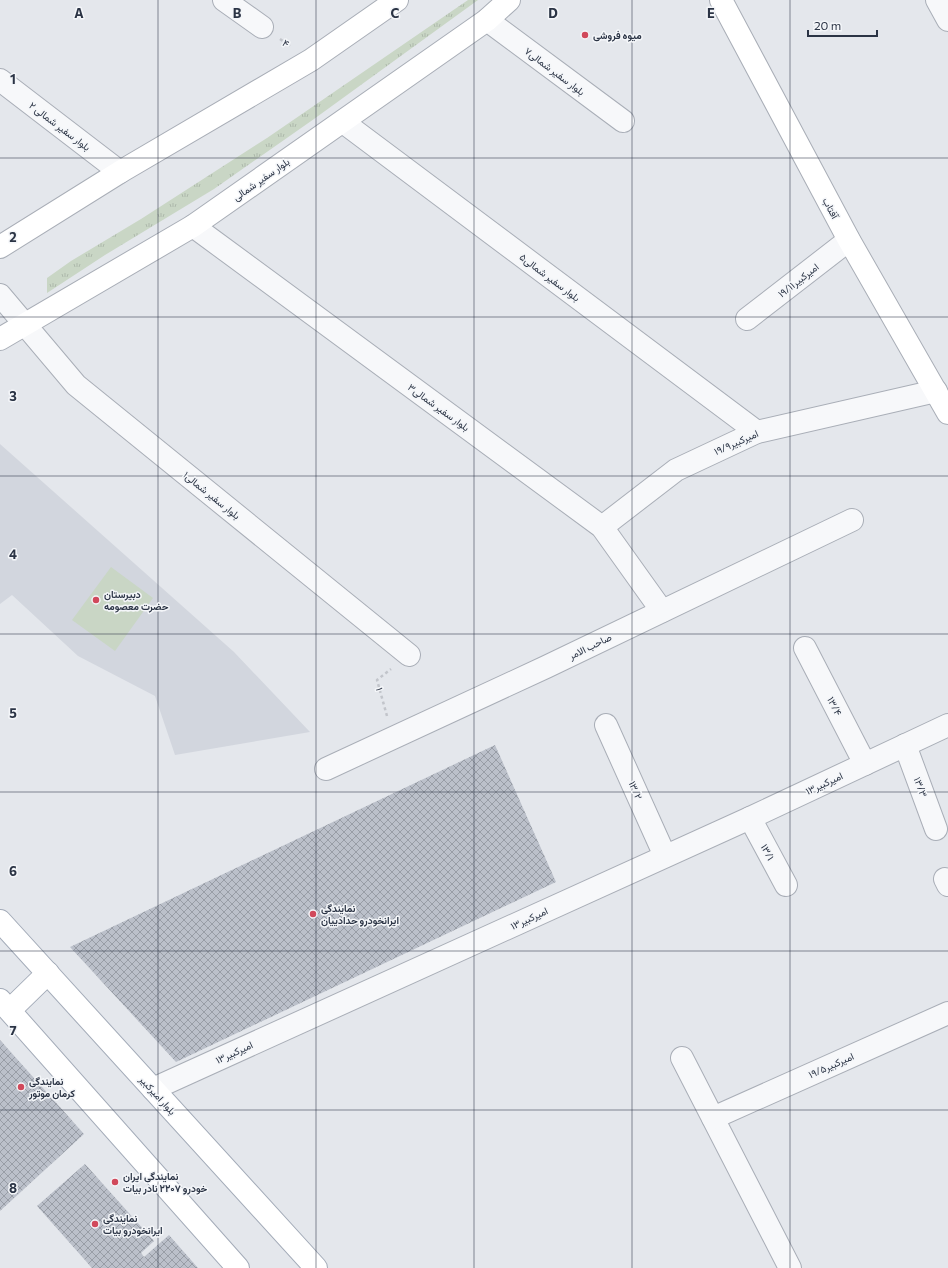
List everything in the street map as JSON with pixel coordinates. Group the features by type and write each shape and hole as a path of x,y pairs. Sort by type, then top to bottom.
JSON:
{"main road":[{"path":"0,247 120,172 311,60 397,0"},
{"name":"بلوار سفیر شمالی","path":"0,339 193,226 487,20 509,0"},
{"name":"آفتاب","path":"721,0 849,240 948,412"},
{"name":"بلوار امیرکبیر","path":"0,921 316,1268"},
{"path":"48,973 5,1005 238,1268"}],"street":[{"path":"224,0 262,27"},
{"path":"937,0 948,20"},
{"name":"بلوار سفیر شمالی۷","path":"487,20 623,121"},
{"name":"بلوار سفیر شمالی ۲","path":"0,80 120,172"},
{"name":"بلوار سفیر شمالی۵","path":"343,122 757,432"},
{"name":"بلوار سفیر شمالی۳","path":"193,226 602,527 662,612"},
{"name":"امیرکبیر۱۹/۱۱","path":"748,319 849,240"},
{"name":"بلوار سفیر شمالی۱","path":"0,295 76,385 409,655"},
{"name":"امیرکبیر۱۹/۹","path":"602,527 676,470 757,432 936,391"},
{"name":"صاحب الامر","path":"326,769 546,667 852,520"},
{"name":"۱۳/۴","path":"805,648 865,764"},
{"name":"۱۳/۲","path":"606,725 665,856"},
{"name":"امیرکبیر۱۳","path":"153,1090 750,818 948,725"},
{"name":"۱۳/۳","path":"905,745 936,829"},
{"name":"۱۳/۱","path":"750,818 786,885"},
{"name":"امیرکبیر۱۹/۵","path":"713,1118 948,1013"},
{"path":"682,1058 790,1268"}],"path":[{"name":"۴","path":"262,27 311,60"},
{"name":"۱","path":"392,738 377,680 409,655"}],"shaded area":[{"name":"دبیرستان حضرت معصومه","path":"0,444 234,652 310,732 175,755 155,696 78,656 12,595 0,604"}],"green space":[{"path":"468,0 478,0 314,119 214,189 105,255 47,293 47,278 71,261 141,219 267,138"},
{"path":"111,567 153,598 115,651 72,620"}],"building":[{"name":"نمایندگی ایرانخودرو حدادییان","path":"495,745 556,882 176,1062 70,947"},
{"name":"نمایندگی کرمان موتور","path":"0,1040 84,1134 0,1211"},
{"name":"نمایندگی ایرانخودرو بیات","path":"85,1164 154,1241 141,1253 144,1257 169,1235 198,1268 92,1268 37,1206"}],"place":[{"name":"میوه فروشی","path":"585,35"},
{"name":"دبیرستان حضرت معصومه","path":"96,600"},
{"name":"نمایندگی ایرانخودرو حدادییان","path":"313,914"},
{"name":"نمایندگی کرمان موتور","path":"21,1087"},
{"name":"نمایندگی ایران خودرو ۲۲۰۷ نادر بیات","path":"115,1182"},
{"name":"نمایندگی ایرانخودرو بیات","path":"95,1224"}]}
